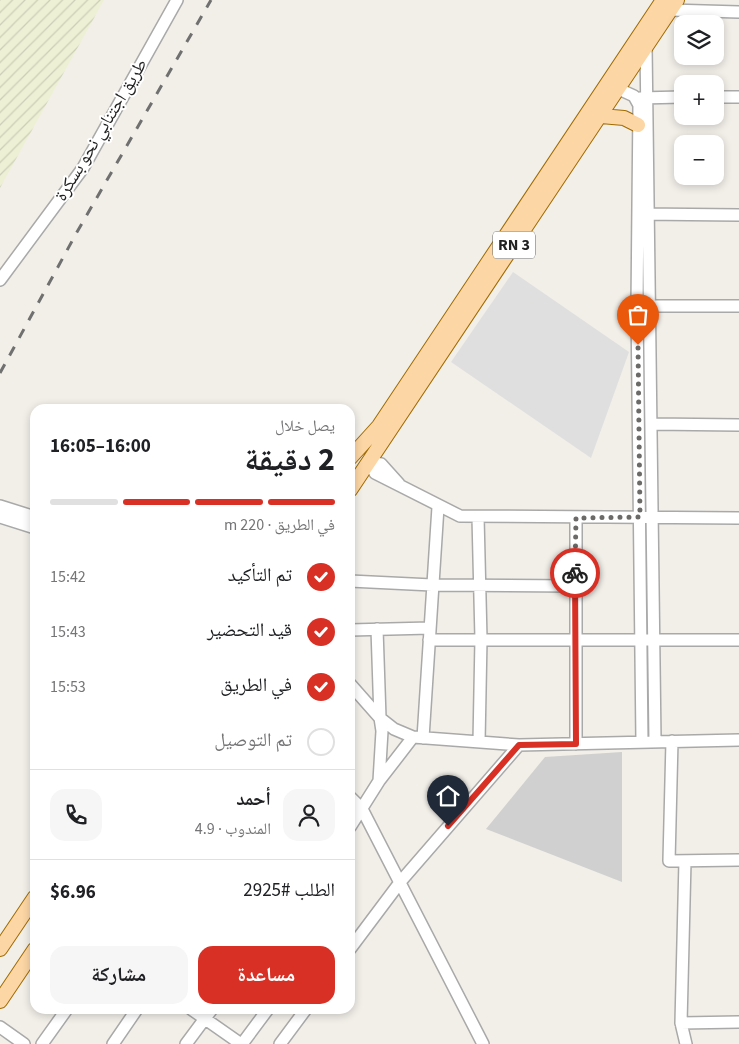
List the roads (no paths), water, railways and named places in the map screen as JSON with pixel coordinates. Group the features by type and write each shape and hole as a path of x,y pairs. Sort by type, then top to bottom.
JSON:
{"main road":[{"name":"RN 3","path":"355,483 601,116 613,87 646,46 670,3"},
{"name":"RN 3","path":"355,452 379,426 670,3"},
{"path":"601,116 624,118 638,125"},
{"path":"355,456 369,462"},
{"path":"0,949 30,904"},
{"path":"0,1002 30,957"}],"street":[{"name":"طريق اجتنابي نحو بسكرة","path":"0,280 83,168 177,0"},
{"path":"670,3 739,12"},
{"path":"642,742 647,640 646,517 637,306 643,214 641,98 646,46"},
{"path":"613,87 641,98 674,97"},
{"path":"724,97 739,97"},
{"path":"641,98 638,125 650,306 652,424 646,517"},
{"path":"643,214 739,215"},
{"path":"637,306 739,306"},
{"path":"652,424 739,424"},
{"path":"369,462 381,464 399,484 438,507 460,516 739,518"},
{"path":"0,506 30,515"},
{"path":"355,820 379,780 418,737 429,640 438,507"},
{"path":"0,517 30,526"},
{"path":"478,517 481,639 479,742"},
{"path":"576,518 574,586 576,744"},
{"path":"355,581 432,586 574,586"},
{"path":"355,630 430,628"},
{"path":"377,629 382,731 379,780"},
{"path":"429,640 739,640"},
{"path":"647,640 655,741"},
{"path":"355,690 380,718 394,729 418,737 519,745 739,740"},
{"path":"672,741 669,861 739,860"},
{"path":"355,942 401,881 519,745"},
{"path":"355,802 362,809 401,881 483,1044"},
{"path":"685,861 681,1023 686,1044"},
{"path":"42,1044 63,1014"},
{"path":"112,1044 134,1014"},
{"path":"199,1014 242,1044 264,1014"},
{"path":"186,1044 208,1014"},
{"path":"280,1044 302,1014"},
{"path":"681,1023 739,1022"},
{"path":"0,1027 24,1044"}],"railway":[{"path":"0,373 77,232 211,0"}]}
